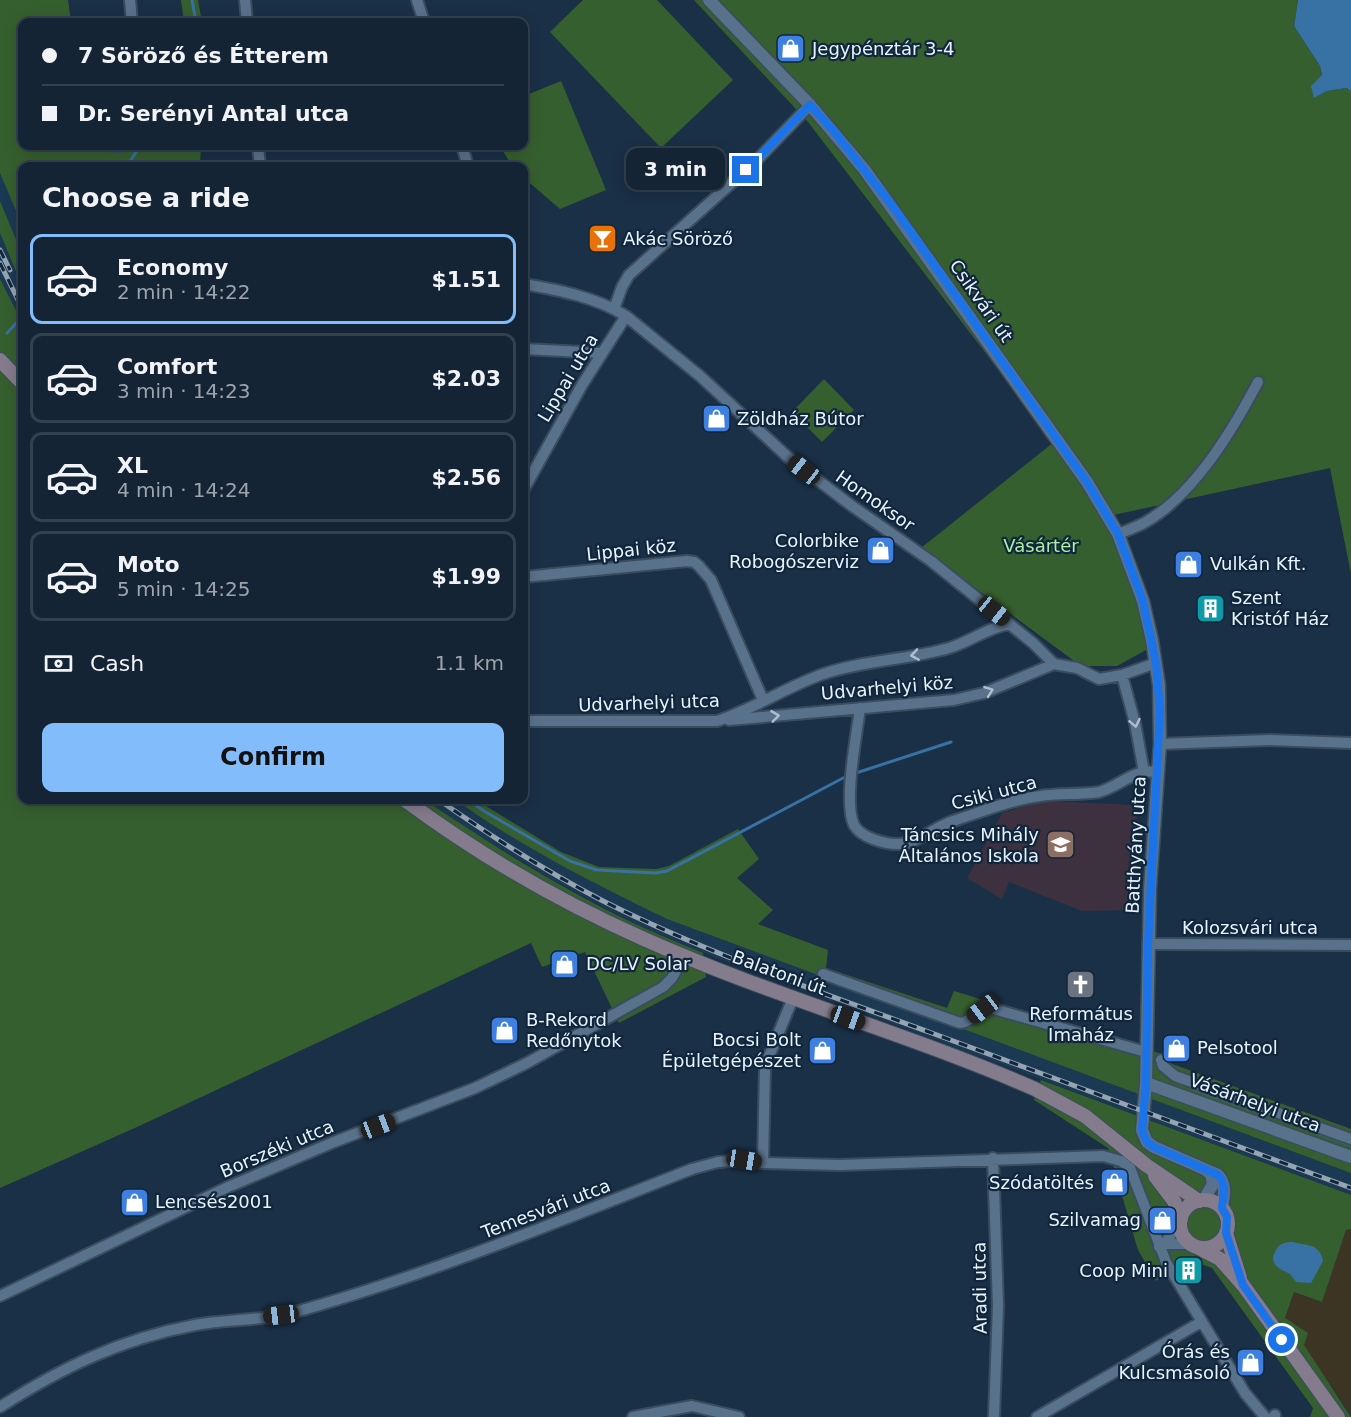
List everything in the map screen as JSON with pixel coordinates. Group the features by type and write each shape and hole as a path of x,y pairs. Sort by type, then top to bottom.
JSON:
{"main road":[{"path":"0,360 18,380"},
{"name":"Balatoni út","path":"411,804 472,846 612,925 684,957 1035,1089 1085,1116 1146,1165 1201,1201"},
{"name":"Balatoni út","path":"1146,1165 1174,1201 1181,1221"},
{"path":"1243,1285 1226,1233 1227,1217 1222,1208 1213,1203 1201,1201 1188,1207 1181,1221 1183,1235 1194,1246 1220,1259 1243,1285 1338,1417"},
{"path":"1194,1246 1211,1247 1226,1233"}],"street":[{"path":"130,0 132,18"},
{"path":"245,0 247,18"},
{"path":"417,0 423,18"},
{"name":"Csikvári út","path":"709,0 810,105 864,169 1087,482 1118,534 1143,601 1156,663"},
{"path":"614,309 629,275 756,161 810,105"},
{"name":"Homoksor","path":"528,285 556,290 614,309 626,316 700,376 790,459 931,561 1010,624 1054,664 1077,668 1099,679 1122,675 1156,663"},
{"name":"Lippai utca","path":"528,482 561,420 626,316"},
{"path":"528,349 602,354"},
{"path":"1118,534 1144,523 1185,489 1226,436 1258,382"},
{"name":"Lippai köz","path":"528,577 694,562 711,580 764,700"},
{"name":"Udvarhelyi utca","path":"528,721 717,721 821,675 865,663 952,647 1010,624"},
{"name":"Batthyány utca","path":"1156,663 1160,744 1148,944 1146,1083 1142,1130 1147,1142 1154,1147 1218,1175 1224,1189 1222,1208"},
{"name":"Udvarhelyi köz","path":"717,721 934,703 984,693 1054,664"},
{"path":"1122,675 1135,723 1144,772"},
{"name":"Csiki utca","path":"860,708 851,781 851,815 855,826 862,834 878,840 897,844 907,843 951,822 999,806 1040,796 1097,792 1112,788 1144,772 1158,772"},
{"path":"1160,744 1269,740 1351,742"},
{"name":"Kolozsvári utca","path":"1148,944 1351,945"},
{"name":"Borszéki utca","path":"0,1296 228,1187 334,1142 444,1101 527,1063 663,987 672,978 684,957"},
{"path":"823,974 960,1023 966,1022 983,1009 990,1008 1146,1052"},
{"path":"763,1163 765,1066 792,998"},
{"path":"1161,1059 1163,1066 1175,1076 1351,1139"},
{"name":"Vásárhelyi utca","path":"1146,1083 1351,1157"},
{"name":"Temesvári utca","path":"0,1407 73,1364 124,1343 198,1325 297,1312 458,1261 705,1165 744,1160 763,1163 840,1165 1102,1156 1125,1164 1135,1179 1161,1246"},
{"name":"Aradi utca","path":"993,1158 998,1306 994,1417"},
{"path":"1201,1201 1213,1184 1211,1174 1206,1170"},
{"path":"1161,1246 1181,1221"},
{"path":"1161,1246 1194,1246"},
{"path":"1161,1246 1201,1322 1253,1405 1268,1416"},
{"path":"1037,1417 1201,1322"},
{"path":"633,1417 692,1406 738,1417"}],"shaded area":[{"path":"1298,0 1351,0 1351,92 1347,88 1327,91 1314,98 1311,86 1322,75 1320,66 1294,26"},
{"path":"0,173 18,216 18,244 0,201"},
{"path":"0,233 18,276 18,314 0,279"},
{"name":"Táncsics Mihály Általános Iskola","path":"1042,801 1137,806 1133,910 1082,911 1009,882 1002,899 967,878 1002,813"},
{"path":"431,804 462,804 517,838 667,919 1351,1173 1351,1195 703,953 633,923 554,881"},
{"path":"1351,1229 1351,1415 1285,1318 1294,1292 1322,1302 1346,1230"},
{"path":"1293,1242 1312,1246 1321,1255 1323,1261 1311,1283 1296,1282 1290,1274 1274,1263 1274,1255 1279,1246"}],"green space":[{"path":"0,0 68,0 70,18 18,18 18,150 201,150 200,162 18,162 18,216 0,173"},
{"path":"181,0 198,0 201,18 183,18"},
{"path":"583,0 657,0 733,80 661,148 550,32"},
{"name":"Vásártér","path":"694,0 1298,0 1294,26 1320,66 1322,76 1314,98 1327,91 1347,88 1351,92 1351,574 1330,468 1109,516 1155,645 1117,666 1081,666 921,548 1054,442 808,122"},
{"path":"561,81 606,190 560,209 528,181 528,162 510,162 502,150 528,150 528,94"},
{"path":"0,201 18,244 18,276 0,233"},
{"path":"0,279 18,314 18,804 431,804 552,880 631,922 703,953 706,977 619,1023 585,952 542,967 531,943 137,1127 0,1188"},
{"path":"824,379 854,410 822,442 792,412"},
{"path":"462,804 483,804 561,852 599,867 656,869 669,866 738,829 759,859 737,878 773,910 758,924 828,950 826,968 947,1008 954,991 1165,1055 1167,1062 1351,1129 1351,1173 667,919 532,849"},
{"path":"1041,1080 1351,1195 1351,1229 1346,1230 1322,1302 1294,1292 1285,1318 1308,1333 1304,1345 1351,1417 1310,1417 1313,1408 1212,1268 1189,1260 1156,1281 1138,1250 1108,1148 1034,1100"}],"waterway":[{"path":"192,0 195,18"},
{"path":"130,162 137,150"},
{"path":"7,333 18,321"},
{"path":"856,773 951,742"},
{"path":"474,804 570,861 597,870 655,873 667,871 845,777"},
{"path":"1194,1089 1275,1118"},
{"path":"1312,1131 1351,1145"}],"railway":[{"path":"0,250 10,270"},
{"path":"0,263 18,300"},
{"path":"445,804 562,879 684,939 806,987 1351,1188"}],"place":[{"name":"Jegypénztár 3-4","path":"791,49"},
{"name":"Akác Söröző","path":"602,239"},
{"name":"Zöldház Bútor","path":"716,419"},
{"name":"Colorbike Robogószerviz","path":"880,551"},
{"name":"Vulkán Kft.","path":"1189,564"},
{"name":"Szent Kristóf Ház","path":"1210,608"},
{"name":"Táncsics Mihály Általános Iskola","path":"1060,845"},
{"name":"DC/LV Solar","path":"565,964"},
{"name":"Református Imaház","path":"1081,985"},
{"name":"B-Rekord Redőnytok","path":"505,1030"},
{"name":"Pelsotool","path":"1176,1048"},
{"name":"Bocsi Bolt Épületgépészet","path":"822,1050"},
{"name":"Szódatöltés","path":"1115,1183"},
{"name":"Lencsés2001","path":"134,1202"},
{"name":"Szilvamag","path":"1162,1220"},
{"name":"Coop Mini","path":"1189,1271"},
{"name":"Órás és Kulcsmásoló","path":"1251,1362"}],"route":[{"path":"746,170 810,105 832,129 900,217 1087,482 1118,534 1143,601 1159,685 1160,744 1150,889 1146,1083 1142,1130 1147,1142 1154,1147 1218,1175 1222,1180 1224,1198 1222,1208 1227,1217 1226,1233 1243,1285 1282,1340"}]}
